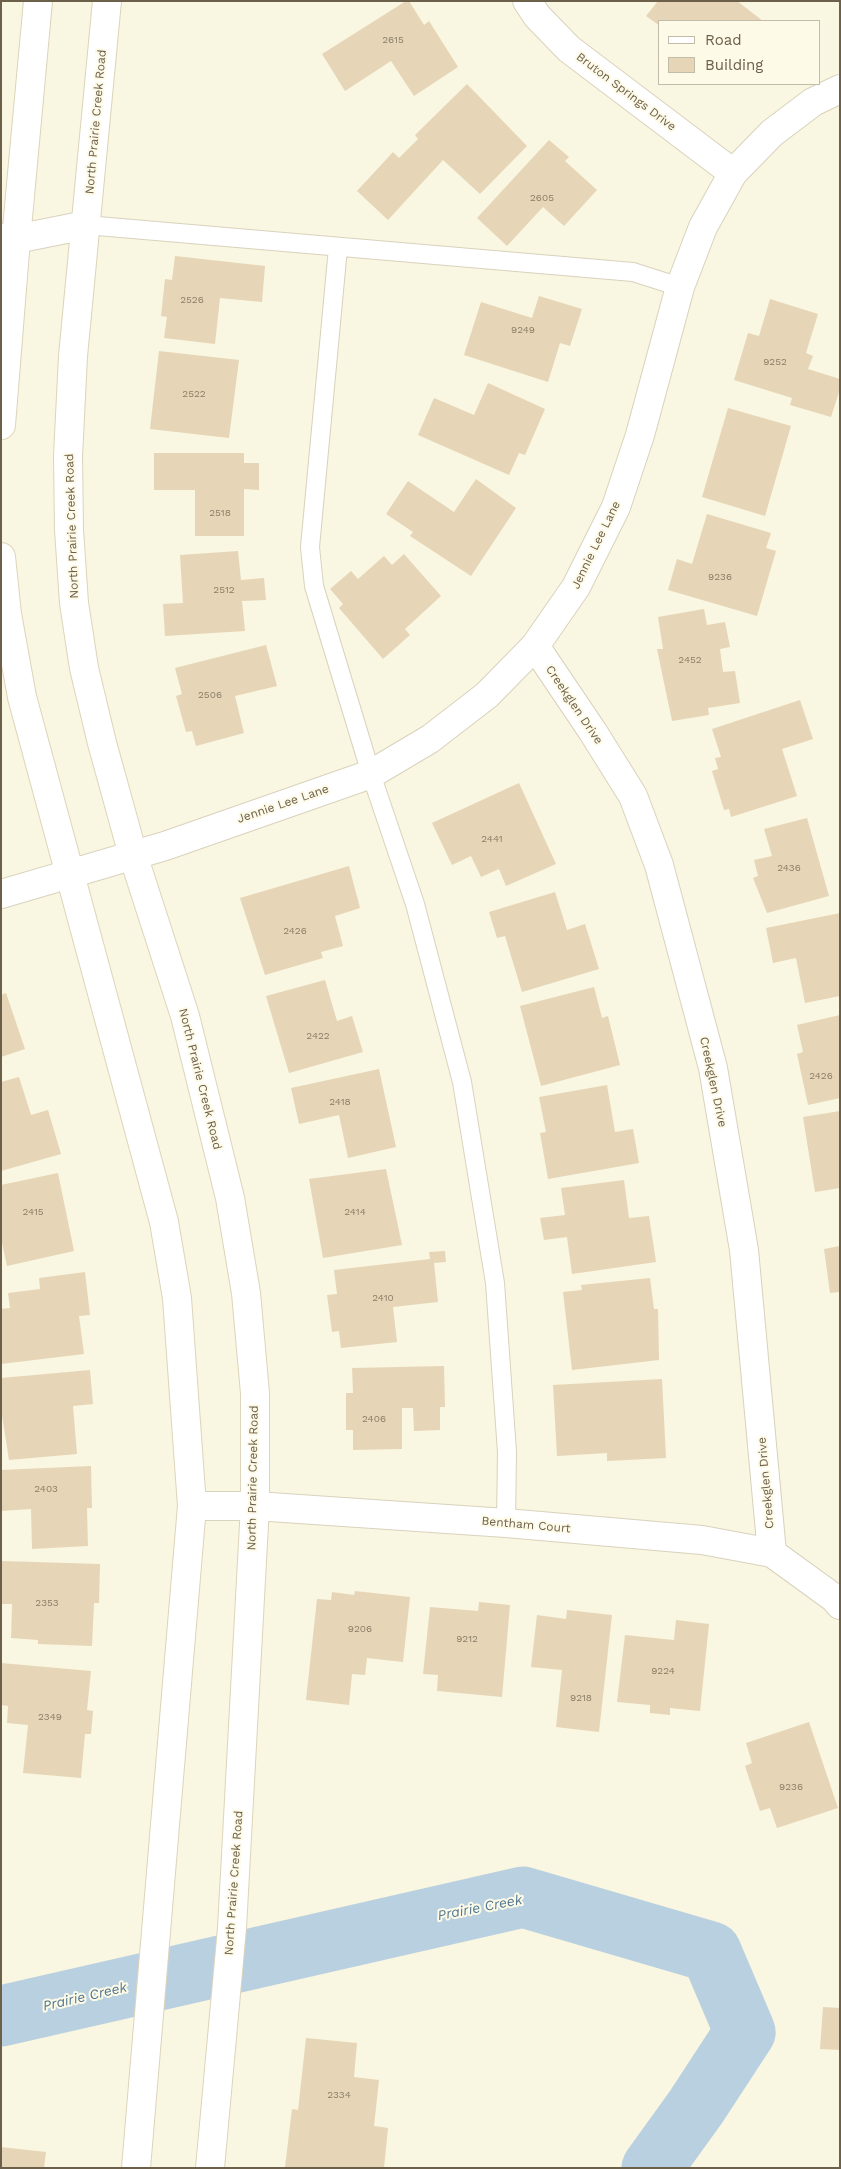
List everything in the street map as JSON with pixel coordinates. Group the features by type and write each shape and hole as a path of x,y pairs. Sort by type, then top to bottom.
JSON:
{"main road":[{"path":"1,425 8,238 38,1"},
{"name":"North Prairie Creek Road","path":"107,1 73,356 68,456 69,530 74,593 84,668 102,743 133,855 185,1016 230,1198 246,1293 254,1393 255,1506 232,1928 212,2155"},
{"name":"Bruton Springs Drive","path":"527,1 537,16 569,49 733,173"},
{"name":"Jennie Lee Lane","path":"1,894 165,846 371,774 430,739 487,695 535,646 576,587 616,507 640,434 680,286 703,227 733,173 772,133 813,102 840,89"},
{"path":"8,238 86,225"},
{"path":"1,557 7,614 22,697 164,1222 176,1298 192,1506 136,2168"},
{"name":"Creekglen Drive","path":"535,646 593,732 632,796 659,865 710,1059 744,1250 772,1554"},
{"name":"Bentham Court","path":"192,1506 255,1506 506,1523 702,1540 772,1554 834,1598 840,1605"}],"lane":[{"path":"86,225 633,272 680,286"},
{"path":"338,248 310,547 314,586 371,774 415,904 462,1082 496,1282 507,1452 506,1523"}],"building":[{"path":"406,1 409,1 424,25 429,21 458,67 414,96 391,61 345,91 322,54"},
{"path":"658,1 737,1 762,20 658,20 658,25 646,16"},
{"path":"467,84 527,146 480,194 443,160 388,220 357,191 393,152 399,158 418,139 415,135"},
{"path":"549,140 569,157 565,161 597,190 564,226 543,207 507,246 477,218"},
{"path":"175,256 265,266 262,302 220,298 215,344 164,338 167,317 161,316 165,279 172,280"},
{"path":"539,296 582,309 570,346 560,343 548,382 464,355 481,302 532,318"},
{"path":"770,299 818,314 806,353 813,356 808,369 840,379 840,389 831,417 790,405 792,398 734,380 748,333 759,336"},
{"path":"159,351 239,360 229,438 150,429"},
{"path":"488,383 545,409 525,455 519,453 509,475 418,435 434,398 474,415"},
{"path":"728,408 791,426 765,516 702,497"},
{"path":"154,453 244,453 244,463 259,463 259,490 244,489 244,536 195,536 195,490 154,490"},
{"path":"476,479 516,508 471,576 410,536 413,532 386,514 408,481 454,512"},
{"path":"707,514 771,533 766,548 776,551 757,616 668,590 677,559 692,564"},
{"path":"238,551 241,580 264,578 266,600 242,601 245,631 165,636 163,604 183,603 180,555"},
{"path":"404,554 441,596 405,629 410,635 383,659 339,608 343,604 330,589 351,571 358,579 384,556 392,565"},
{"path":"704,609 707,625 725,622 730,647 720,649 723,672 735,671 740,703 708,708 709,715 672,721 657,649 663,649 658,617"},
{"path":"266,645 277,686 235,696 244,733 196,746 192,731 186,732 176,696 182,694 175,668"},
{"path":"800,700 813,739 782,749 797,796 731,817 729,809 724,810 712,771 718,769 715,758 721,757 712,729"},
{"path":"519,783 556,864 506,886 499,869 481,877 471,856 452,865 432,823"},
{"path":"807,818 829,896 767,913 753,878 758,876 754,860 772,856 764,829"},
{"path":"349,866 360,908 335,916 343,946 321,952 323,958 265,975 240,898"},
{"path":"555,892 567,930 585,924 599,969 522,992 505,936 497,938 489,912"},
{"path":"840,913 840,996 805,1003 796,958 773,963 766,928"},
{"path":"325,980 337,1021 352,1016 363,1052 289,1073 266,996"},
{"path":"594,987 602,1018 608,1016 620,1065 541,1086 520,1006"},
{"path":"6,993 25,1049 1,1057 1,995"},
{"path":"840,1015 840,1098 808,1105 797,1054 803,1052 797,1025"},
{"path":"379,1069 396,1147 348,1158 339,1115 299,1124 291,1088"},
{"path":"19,1077 31,1115 48,1110 61,1154 1,1171 1,1082"},
{"path":"607,1085 615,1132 633,1129 639,1163 548,1179 540,1133 546,1132 539,1097"},
{"path":"840,1111 840,1188 815,1192 803,1117"},
{"path":"386,1169 402,1245 323,1258 309,1179"},
{"path":"58,1173 74,1251 7,1266 1,1238 1,1185"},
{"path":"624,1180 629,1218 649,1216 656,1262 572,1274 567,1237 544,1240 540,1218 565,1215 561,1188"},
{"path":"840,1246 840,1292 830,1293 824,1249"},
{"path":"445,1251 446,1262 434,1263 438,1302 393,1307 397,1342 341,1348 339,1331 332,1332 327,1295 337,1294 334,1270 430,1259 429,1252"},
{"path":"85,1272 90,1315 79,1316 84,1354 1,1364 1,1309 10,1308 8,1293 40,1289 39,1278"},
{"path":"650,1278 654,1309 658,1309 659,1360 572,1370 563,1292 582,1290 581,1285"},
{"path":"444,1366 445,1407 440,1407 440,1430 414,1431 413,1408 402,1408 402,1449 353,1450 353,1430 346,1430 346,1393 353,1393 352,1368"},
{"path":"90,1370 93,1404 73,1406 77,1454 9,1460 1,1409 1,1378"},
{"path":"662,1379 666,1458 607,1461 607,1453 557,1456 553,1385"},
{"path":"91,1466 92,1508 87,1508 88,1546 32,1549 31,1509 1,1511 1,1470"},
{"path":"1,1561 100,1564 99,1603 94,1603 92,1646 38,1644 38,1640 11,1638 12,1604 1,1604"},
{"path":"355,1591 410,1597 403,1662 367,1658 365,1675 352,1674 349,1705 306,1700 317,1599 331,1600 332,1592 354,1595"},
{"path":"479,1602 510,1605 502,1697 437,1691 438,1675 423,1674 430,1607 478,1611"},
{"path":"567,1610 612,1615 599,1732 556,1727 562,1670 531,1667 537,1615 566,1619"},
{"path":"676,1620 709,1624 700,1711 670,1708 670,1715 650,1713 650,1705 617,1702 625,1635 674,1640"},
{"path":"1,1663 91,1671 87,1710 93,1711 91,1734 85,1734 81,1778 23,1773 28,1725 7,1723 8,1706 1,1705"},
{"path":"809,1722 838,1808 777,1828 770,1808 760,1811 745,1766 752,1763 746,1743"},
{"path":"823,2007 840,2008 840,2050 820,2049"},
{"path":"306,2038 357,2043 354,2077 379,2080 374,2126 388,2128 384,2168 285,2167 292,2109 298,2110"},
{"path":"1,2147 46,2152 44,2168 1,2168"}],"waterway":[{"name":"Prairie Creek","path":"1,2016 523,1897 711,1952 745,2032 696,2107 652,2168"}]}
